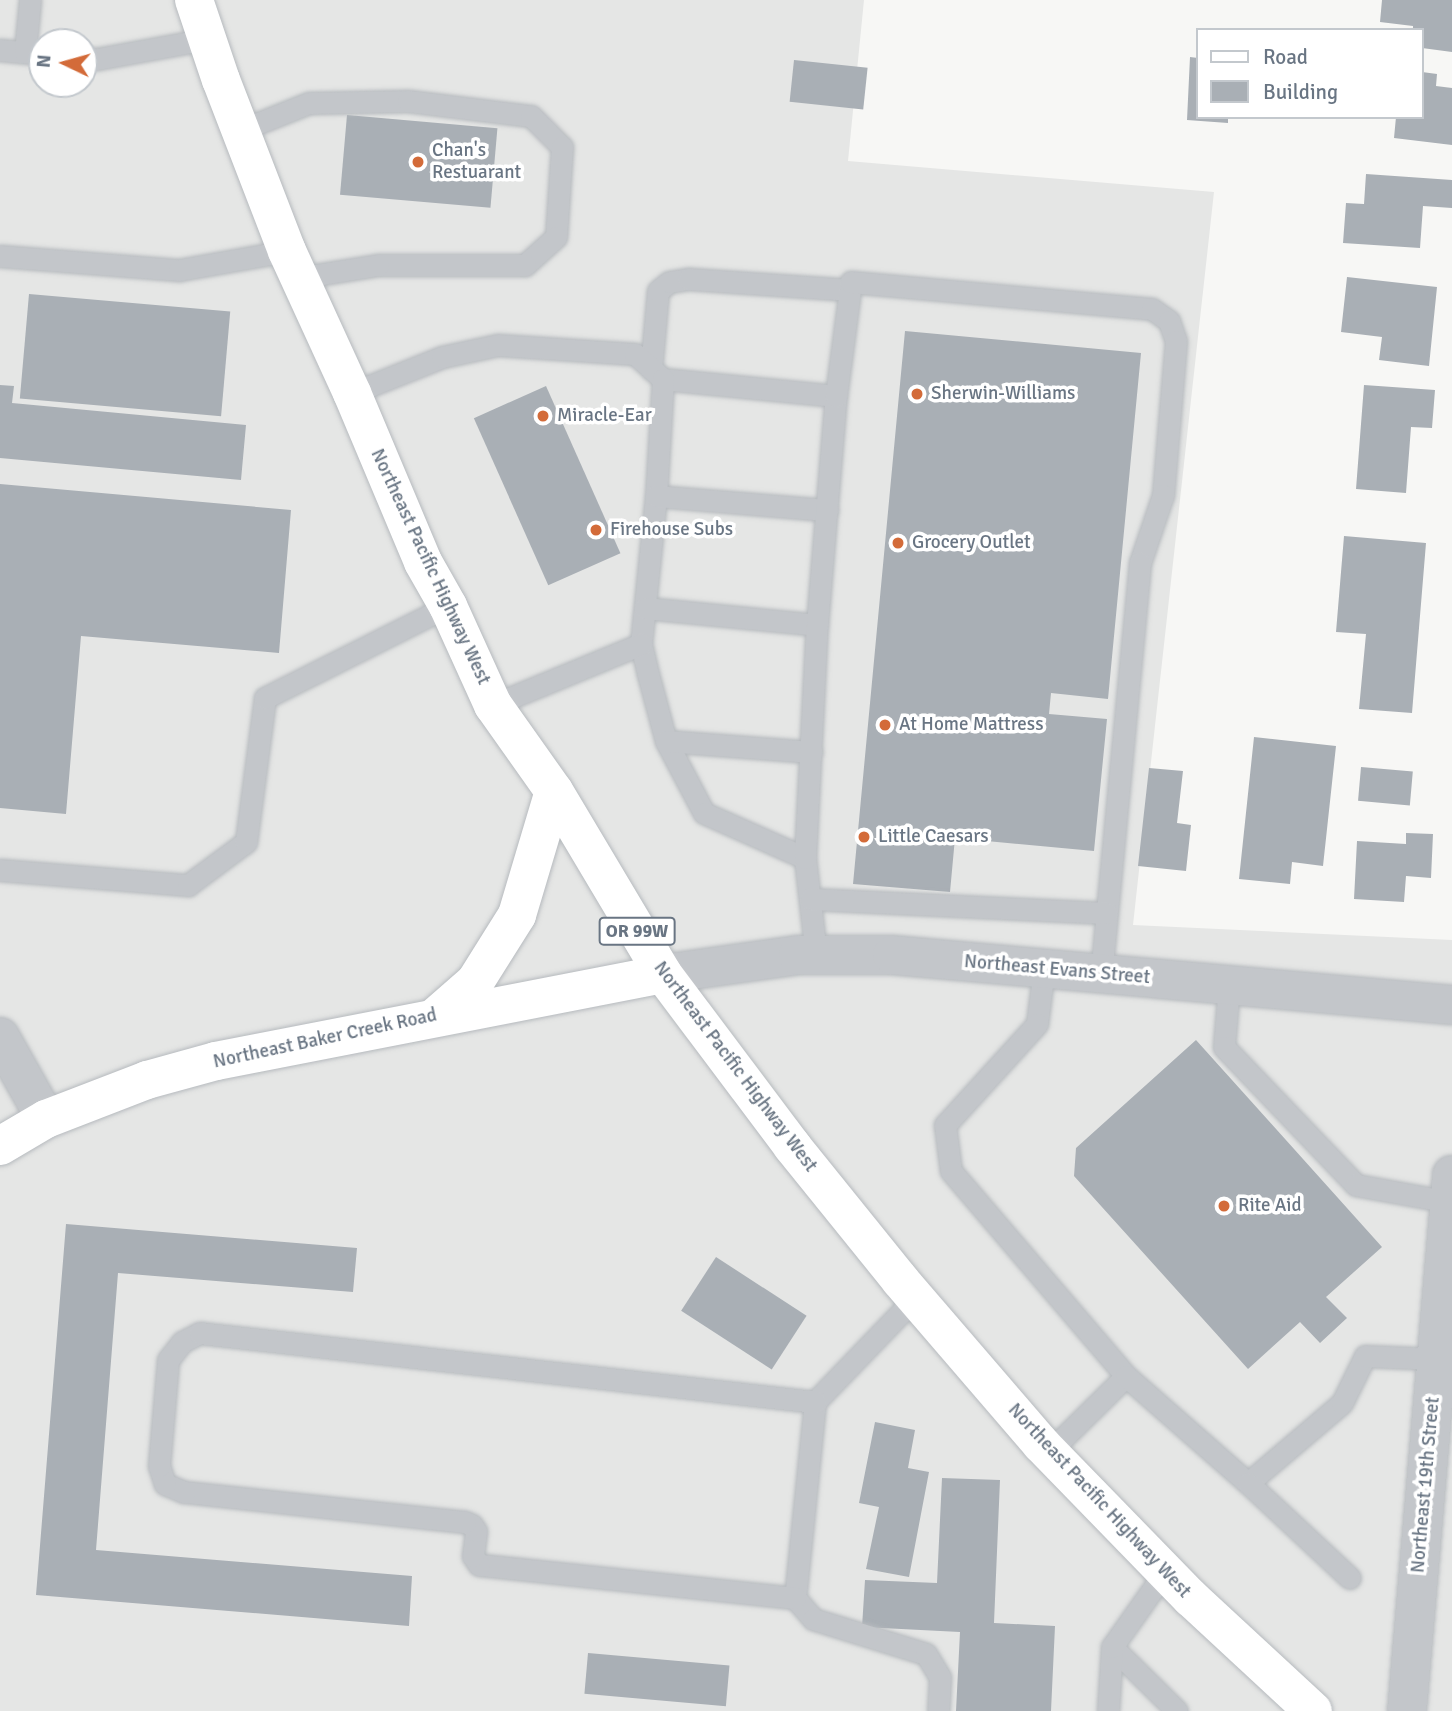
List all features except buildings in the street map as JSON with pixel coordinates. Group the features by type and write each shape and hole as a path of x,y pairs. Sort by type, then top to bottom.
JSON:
{"main road":[{"name":"Northeast Pacific Highway West","path":"194,0 292,264 352,393 423,562 448,606 493,705 554,791 663,974 792,1146 916,1297 1049,1452 1165,1572 1313,1711"},
{"path":"436,1016 475,982 517,915 554,791"},
{"name":"Northeast Baker Creek Road","path":"0,1146 46,1119 148,1080 216,1061 436,1016 663,974"}],"street":[{"name":"Northeast Evans Street","path":"663,974 816,955 892,955 1452,1005"},
{"path":"0,1037 46,1119"},
{"name":"Northeast 19th Street","path":"1407,1711 1440,1461 1437,1359 1451,1189"}],"lane":[{"path":"30,0 32,28"},
{"path":"98,59 207,39"},
{"path":"0,50 28,53"},
{"path":"0,256 179,270 292,264 525,265 556,237 562,148 531,116 408,101 309,103 241,131"},
{"path":"804,858 704,813 666,741 641,644 656,496 658,290 669,282 689,279 849,289"},
{"path":"816,955 804,858 817,625 836,396 850,282 1152,309 1168,321 1175,341 1163,495 1140,563 1101,974"},
{"path":"352,393 442,357 498,345 635,354 657,374 836,396"},
{"path":"656,496 827,510"},
{"path":"0,870 188,885 246,842 265,698 448,606"},
{"path":"645,608 817,625"},
{"path":"493,705 641,644"},
{"path":"666,741 812,752"},
{"path":"811,899 1107,913"},
{"path":"1044,969 1037,1024 945,1125 951,1171 1126,1376 1248,1483 1350,1578"},
{"path":"1229,985 1224,1047 1356,1185 1451,1189"},
{"path":"794,1598 816,1402 916,1297"},
{"path":"816,1402 200,1333 182,1342 168,1360 159,1466 165,1484 184,1492 465,1522 472,1525 476,1531 473,1556 479,1564 794,1598 813,1619 926,1654 940,1677 938,1711"},
{"path":"1248,1483 1342,1403 1365,1356 1437,1359"},
{"path":"1049,1452 1126,1376"},
{"path":"1108,1711 1112,1647 1165,1572"},
{"path":"1112,1647 1177,1711"}],"shaded area":[{"path":"0,0 864,0 848,161 1214,192 1133,925 1452,940 1452,1711 0,1711"}],"place":[{"name":"Chan's Restuarant","path":"418,162"},
{"name":"Sherwin-Williams","path":"917,394"},
{"name":"Miracle-Ear","path":"543,416"},
{"name":"Firehouse Subs","path":"596,530"},
{"name":"Grocery Outlet","path":"898,543"},
{"name":"At Home Mattress","path":"885,725"},
{"name":"Little Caesars","path":"864,837"},
{"name":"Rite Aid","path":"1224,1206"}]}
